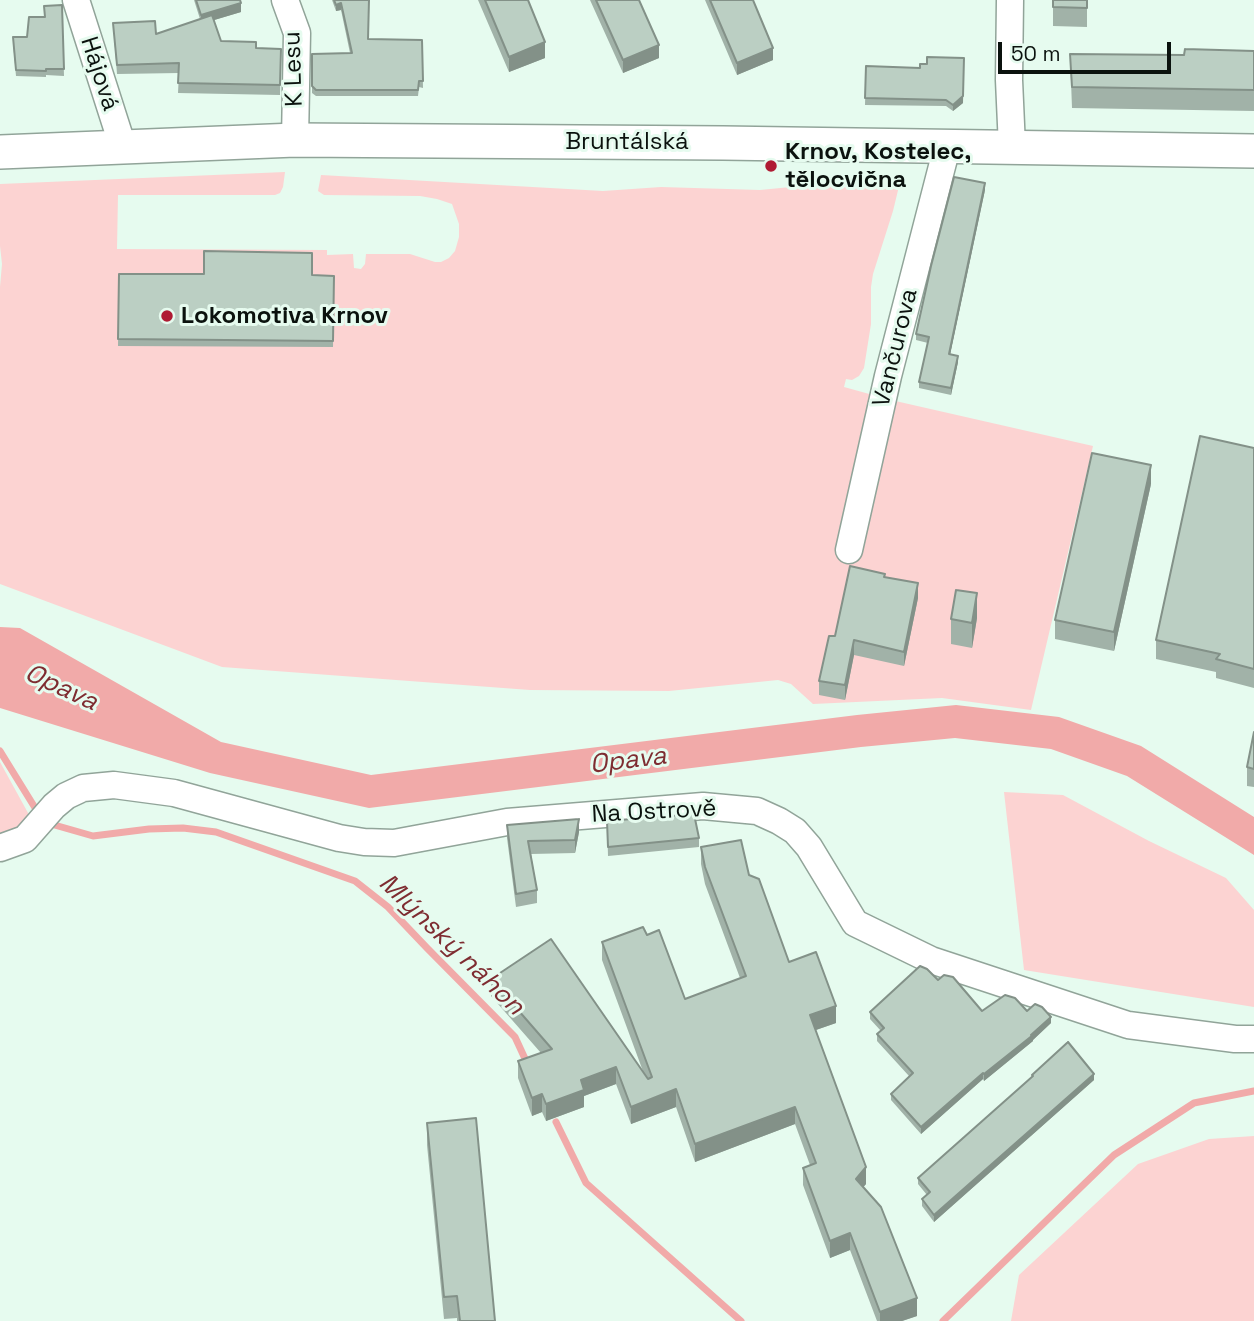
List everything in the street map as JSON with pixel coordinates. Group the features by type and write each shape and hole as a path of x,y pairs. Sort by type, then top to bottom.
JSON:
{"main road":[{"name":"Bruntálská","path":"0,152 295,140 1254,151"}],"street":[{"name":"Hájová","path":"76,0 122,147"},
{"name":"K Lesu","path":"285,0 296,33 295,140"},
{"path":"1010,0 1012,147"},
{"name":"Vančurova","path":"849,550 888,376 947,147"},
{"name":"Na Ostrově","path":"0,848 25,839 66,796 83,788 114,785 174,793 339,838 364,842 394,843 507,822 703,806 757,811 795,831 809,846 856,923 931,960 1128,1025 1254,1039"}],"shaded area":[{"path":"285,172 283,187 280,193 275,195 118,195 117,249 327,250 327,255 353,254 354,268 361,269 365,264 366,254 410,254 441,262 455,251 459,224 452,204 420,196 324,195 318,191 321,175 603,191 661,187 760,190 901,178 873,274 871,324 864,368 859,376 852,380 846,379 844,387 1093,446 1031,710 942,698 813,704 791,684 778,680 669,691 530,690 222,667 0,584 0,184"},
{"path":"0,762 33,822 0,841"},
{"path":"1004,792 1063,795 1226,878 1254,910 1254,1007 1024,970"},
{"path":"1254,1136 1254,1321 1011,1321 1019,1275 1138,1164 1209,1139"}],"water":[{"name":"Opava","path":"0,627 20,628 221,742 371,775 956,705 1059,717 1141,746 1254,817 1254,855 1127,776 1051,749 955,738 861,747 369,808 210,773 0,708"}],"building":[{"path":"196,0 240,0 241,3 201,15"},
{"path":"334,0 369,0 368,39 422,40 423,81 419,81 418,90 316,90 312,86 312,54 352,53 341,3 336,5"},
{"path":"485,0 528,0 545,42 509,57"},
{"path":"596,0 639,0 659,45 623,60"},
{"path":"710,0 753,0 773,48 737,63"},
{"path":"1053,0 1087,0 1087,8 1053,7"},
{"path":"62,5 64,69 16,70 13,37 27,37 29,17 45,17 44,6"},
{"path":"212,15 221,41 256,42 256,48 281,49 280,85 178,83 179,63 117,65 113,23 155,21 156,34"},
{"path":"1185,49 1254,51 1254,90 1072,87 1070,54 1184,55"},
{"path":"927,57 964,58 963,96 953,105 946,100 865,98 866,66 920,68 920,64 927,64"},
{"path":"954,177 985,183 949,354 958,356 951,388 919,382 929,337 916,334"},
{"path":"204,251 312,253 312,275 334,276 333,341 118,339 119,274 204,274"},
{"path":"1200,436 1254,448 1254,669 1216,659 1220,654 1156,640"},
{"path":"1092,453 1151,465 1114,632 1055,620"},
{"path":"850,566 885,574 884,577 918,583 904,652 854,640 845,685 819,681 829,636 835,636"},
{"path":"956,590 977,593 972,623 951,619"},
{"path":"1254,732 1254,769 1247,767"},
{"path":"694,814 699,838 608,847 607,821"},
{"path":"579,819 575,840 528,841 537,890 516,894 507,825"},
{"path":"741,840 749,875 759,879 789,962 816,952 836,1006 810,1015 866,1167 856,1179 881,1207 917,1298 880,1312 850,1233 830,1241 803,1168 816,1163 795,1107 695,1144 676,1089 631,1107 616,1067 581,1080 584,1090 546,1104 542,1094 532,1098 518,1061 552,1049 491,979 551,939 648,1079 652,1077 602,942 643,927 647,935 659,930 685,999 746,976 705,867 701,847"},
{"path":"920,966 938,980 944,975 953,977 982,1011 1005,995 1015,998 1027,1011 1035,1004 1042,1007 1051,1017 1033,1035 983,1073 921,1127 891,1094 913,1073 877,1034 884,1028 870,1012"},
{"path":"1068,1042 1094,1074 934,1215 922,1199 930,1192 918,1178"},
{"path":"476,1118 495,1321 460,1321 457,1296 444,1297 427,1123"}],"waterway":[{"name":"Mlýnský náhon","path":"0,751 37,811 51,824 93,836 149,829 183,828 216,832 355,881 388,907 515,1037 527,1063"},
{"path":"943,1321 1114,1155 1194,1103 1254,1091"},
{"name":"Mlýnský náhon","path":"556,1122 586,1183 741,1321"}],"place":[{"name":"Krnov, Kostelec, tělocvična","path":"771,166"},
{"name":"Lokomotiva Krnov","path":"167,316"}]}
